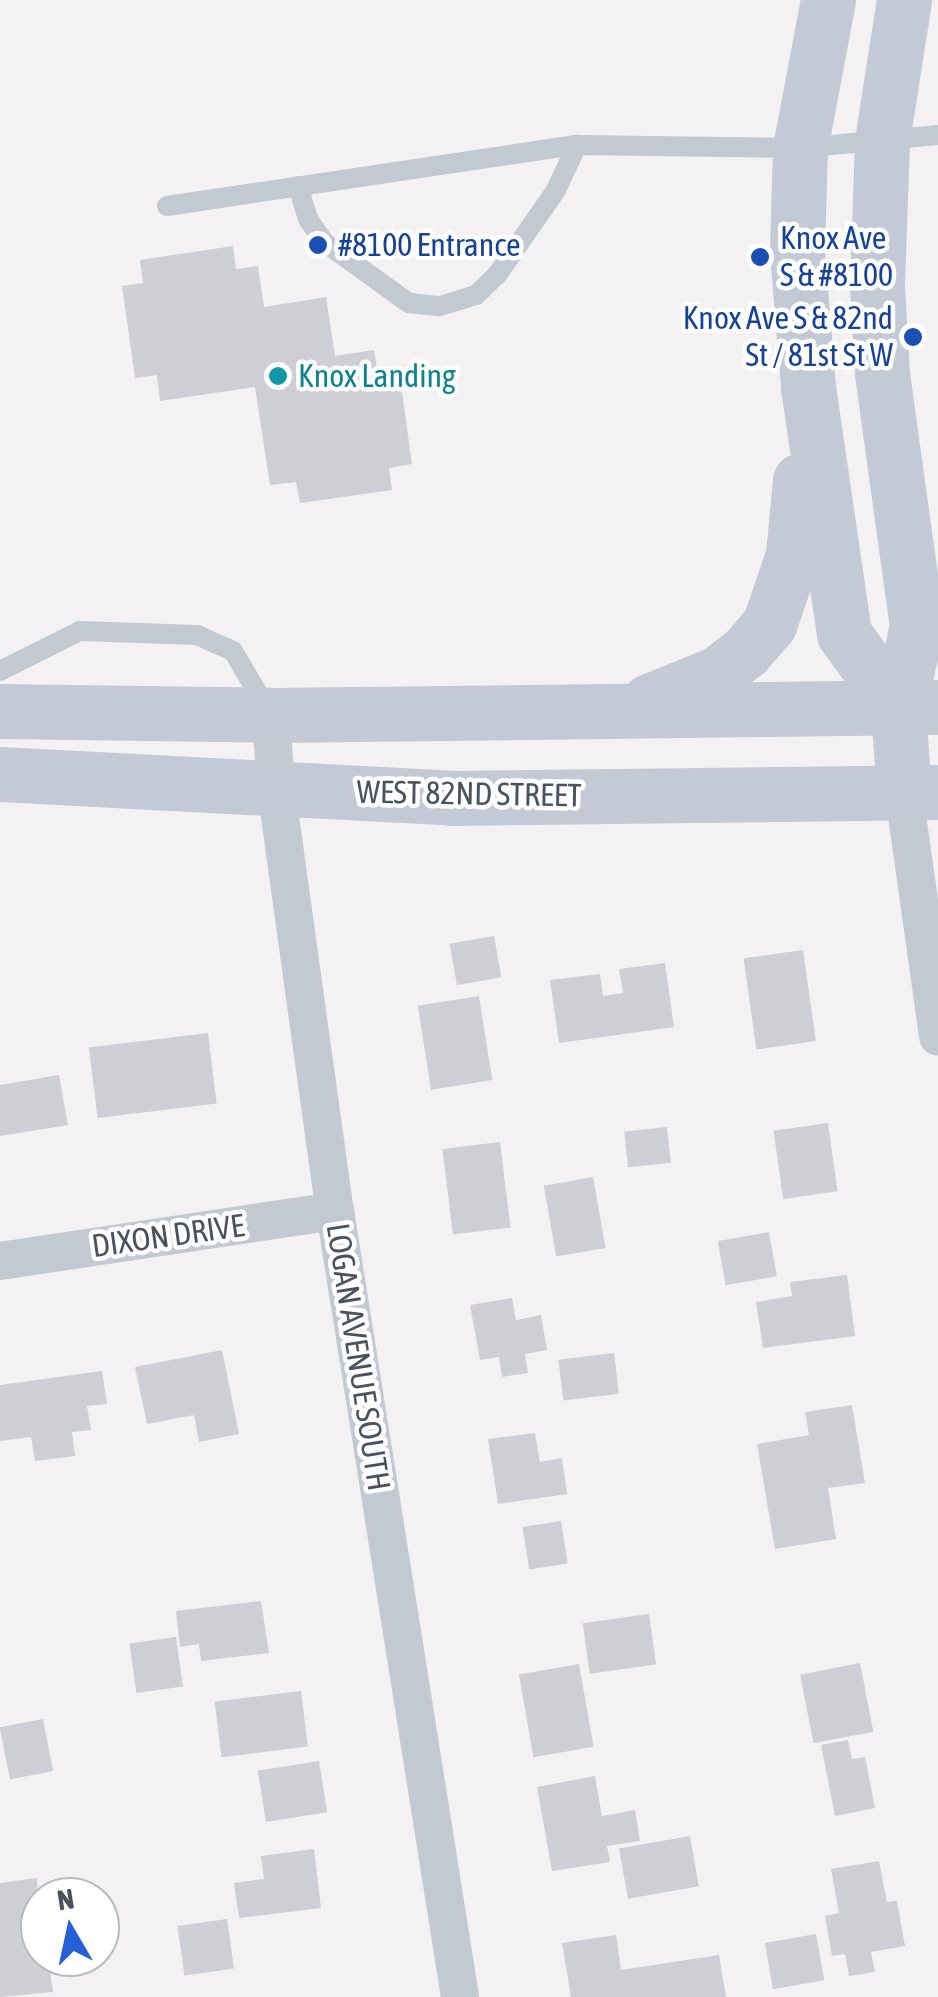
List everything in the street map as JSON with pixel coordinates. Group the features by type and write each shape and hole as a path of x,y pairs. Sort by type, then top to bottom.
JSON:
{"street":[{"path":"828,0 800,148 797,252 808,387 844,634 918,708"},
{"path":"904,0 882,141 878,286 882,374 917,626 921,793 938,1037"},
{"path":"882,374 928,522 938,533"},
{"path":"626,711 718,673 746,652 768,625 794,555 808,387"},
{"path":"0,711 271,715 918,708"},
{"name":"LOGAN AVENUE SOUTH","path":"271,715 276,788 335,1210 460,1997"},
{"name":"WEST 82ND STREET","path":"0,774 451,798 921,793"},
{"name":"DIXON DRIVE","path":"0,1260 335,1210"}],"lane":[{"path":"168,206 577,145 800,148 938,135"},
{"path":"298,186 308,219 324,242 409,303 440,306 476,295 498,275 556,190 577,145"},
{"path":"0,672 80,631 197,635 233,651 271,715"}],"building":[{"name":"Knox Landing","path":"233,246 236,269 258,266 264,307 326,297 335,356 374,350 378,375 399,371 412,464 389,468 392,490 300,503 296,482 270,485 255,387 160,401 157,375 135,378 122,286 143,283 140,260"},
{"path":"494,936 501,977 457,985 450,944"},
{"path":"803,950 816,1041 756,1049 744,958"},
{"path":"665,963 674,1027 559,1043 550,980 600,974 603,996 623,993 619,969"},
{"path":"479,996 492,1080 431,1090 418,1006"},
{"path":"208,1033 217,1103 98,1118 89,1048"},
{"path":"59,1075 68,1125 0,1136 0,1085"},
{"path":"828,1123 838,1191 783,1199 774,1131"},
{"path":"667,1127 671,1163 628,1167 624,1131"},
{"path":"500,1142 510,1227 453,1234 442,1149"},
{"path":"593,1177 606,1248 556,1257 544,1186"},
{"path":"769,1232 777,1276 726,1285 718,1241"},
{"path":"847,1275 855,1336 763,1348 756,1302 792,1296 790,1282"},
{"path":"512,1298 516,1320 541,1315 547,1350 525,1354 528,1373 502,1377 499,1357 480,1360 470,1305"},
{"path":"222,1350 239,1434 199,1442 194,1415 147,1424 135,1367"},
{"path":"614,1353 619,1394 563,1401 558,1360"},
{"path":"102,1371 107,1404 87,1406 91,1430 72,1432 75,1456 35,1461 31,1437 0,1441 0,1385"},
{"path":"852,1405 865,1483 828,1488 836,1539 775,1549 757,1444 809,1435 805,1412"},
{"path":"535,1433 540,1462 562,1458 567,1494 498,1504 488,1439"},
{"path":"561,1521 568,1563 529,1570 522,1527"},
{"path":"261,1601 269,1653 201,1661 199,1644 180,1647 176,1611"},
{"path":"649,1614 656,1665 590,1674 583,1623"},
{"path":"176,1637 183,1687 136,1693 129,1644"},
{"path":"860,1663 873,1732 813,1743 800,1675"},
{"path":"579,1664 594,1747 534,1757 519,1675"},
{"path":"301,1691 308,1747 221,1757 215,1702"},
{"path":"43,1719 53,1771 10,1779 0,1727"},
{"path":"848,1740 852,1759 865,1757 875,1808 835,1816 821,1745"},
{"path":"319,1761 327,1812 266,1822 258,1771"},
{"path":"595,1776 602,1816 635,1810 640,1841 607,1846 610,1862 552,1871 537,1787"},
{"path":"690,1836 699,1886 628,1899 619,1849"},
{"path":"314,1849 321,1908 239,1918 234,1883 264,1879 261,1856"},
{"path":"879,1861 887,1902 897,1901 905,1946 871,1952 875,1972 849,1976 845,1954 832,1956 825,1916 839,1913 831,1869"},
{"path":"20,1880 20,1977 51,1977 53,1992 0,1997 0,1883"},
{"path":"227,1919 234,1969 184,1975 177,1926"},
{"path":"816,1934 824,1980 773,1989 765,1943"},
{"path":"616,1935 621,1970 719,1955 726,1997 571,1997 562,1943"}],"place":[{"name":"#8100 Entrance","path":"318,245"},
{"name":"Knox Ave S & #8100","path":"760,257"},
{"name":"Knox Ave S & 82nd St / 81st St W","path":"913,337"},
{"name":"Knox Landing","path":"278,376"}]}
